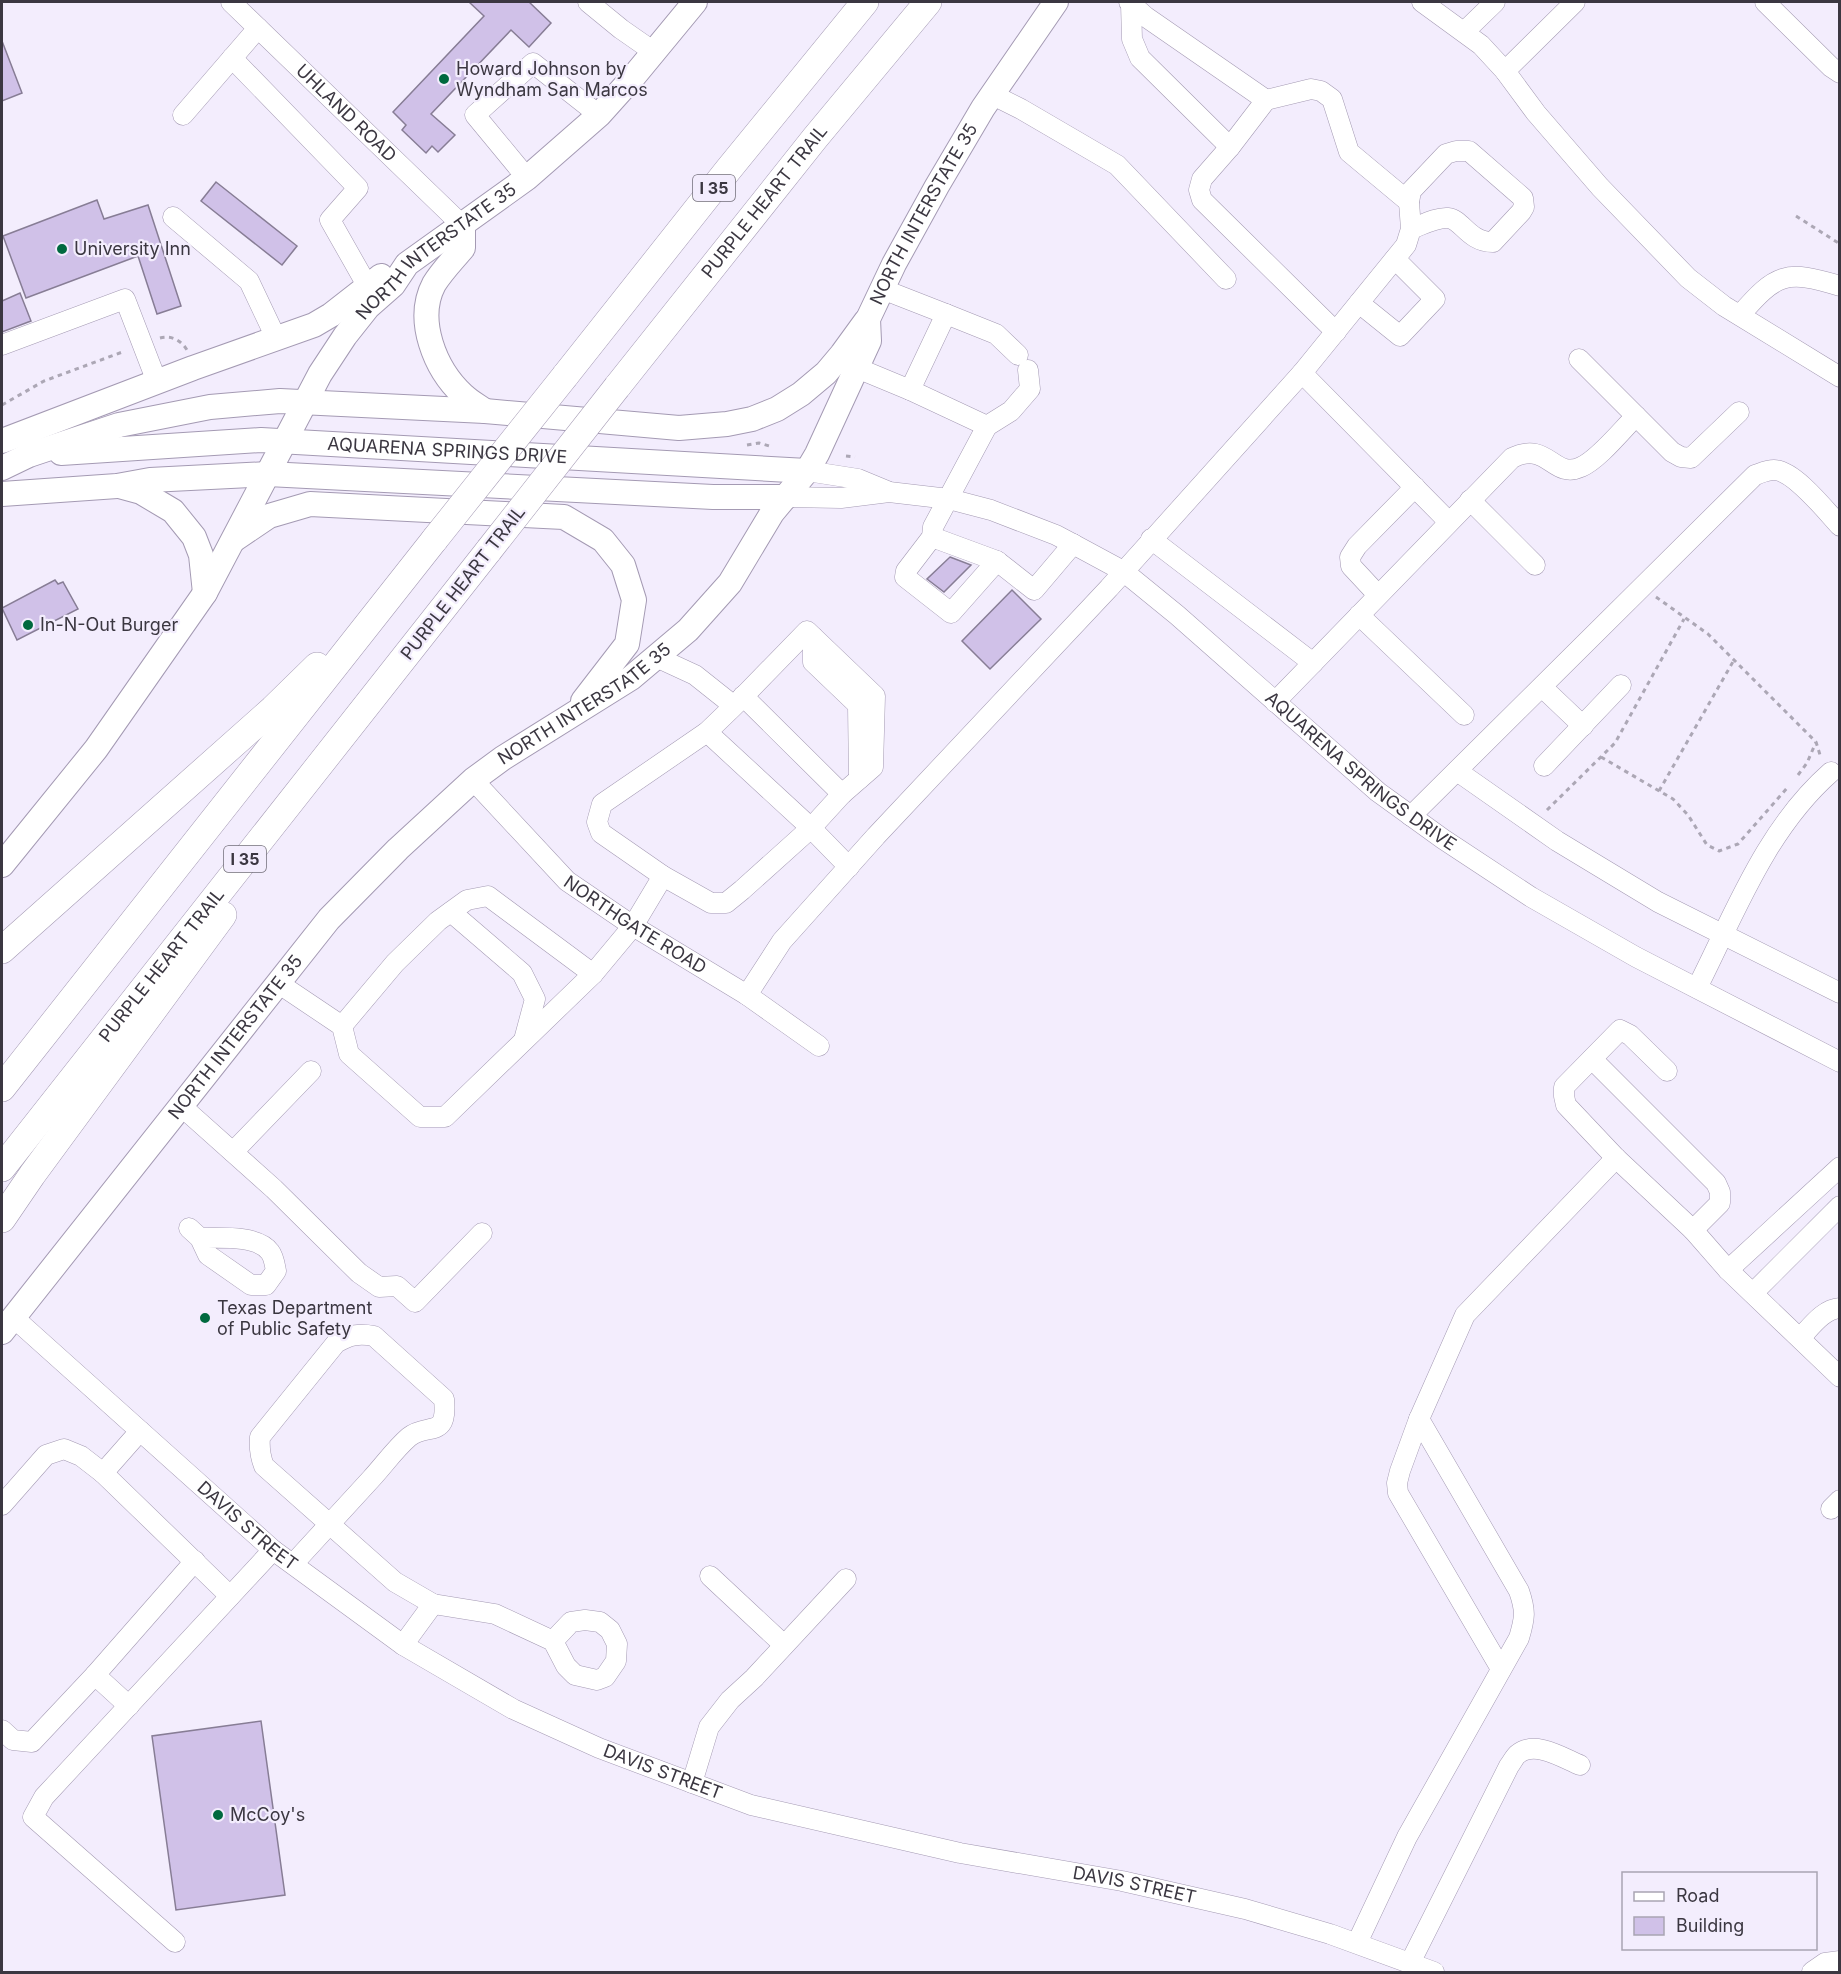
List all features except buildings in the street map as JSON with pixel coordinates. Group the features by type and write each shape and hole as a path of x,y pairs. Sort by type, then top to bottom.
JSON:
{"highway":[{"name":"I 35","path":"2,1088 728,170 865,2"},
{"name":"PURPLE HEART TRAIL","path":"2,1168 814,138 928,2"},
{"path":"901,34 937,2"},
{"path":"2,950 273,709 393,592"},
{"path":"2,1220 32,1174 172,986 448,602"}],"main road":[{"name":"NORTH INTERSTATE 35","path":"2,865 96,749 205,593 320,374 345,336 368,308 393,285 407,264 527,178 599,115 695,2"},
{"name":"NORTH INTERSTATE 35","path":"7,1324 329,919 398,849 473,780 503,758 631,678 688,630 730,584 772,513 818,454 868,341 868,319 937,186 993,95 1056,2"},
{"path":"463,226 463,248 433,286 428,302 429,340 436,358 462,394 485,411"},
{"path":"2,441 314,325 331,315 395,266 407,264"},
{"path":"2,468 29,455 119,425 210,407 279,401 485,411 679,428 707,427 752,419 777,409 801,394 826,373 868,319"},
{"name":"AQUARENA SPRINGS DRIVE","path":"2,457 261,440 807,471"},
{"name":"AQUARENA SPRINGS DRIVE","path":"2,494 117,486 150,480 268,474 713,497 786,497"},
{"path":"117,486 141,492 173,511 194,537 201,555 205,593"},
{"path":"234,540 269,516 310,504 564,517 603,540 623,565 634,600 627,644 572,714"}],"street":[{"name":"UHLAND ROAD","path":"231,2 463,226"},
{"path":"588,2 654,52"},
{"path":"1422,2 1481,45 1600,187 1688,278 1740,315 1839,377"},
{"path":"1464,32 1495,2"},
{"path":"1505,71 1575,2"},
{"path":"1765,2 1831,68 1839,73"},
{"path":"1130,3 1146,17 1266,100"},
{"path":"1130,3 1132,39 1140,58 1230,147"},
{"path":"183,114 258,28"},
{"path":"232,58 358,188 330,220 368,287"},
{"path":"527,178 474,114 533,63 599,115"},
{"path":"1336,332 1202,200 1199,190 1202,179 1266,100 1311,88 1321,91 1332,99 1349,152 1409,201"},
{"path":"993,95 1117,165 1226,279"},
{"path":"747,995 782,941 1302,373 1406,245 1411,229 1409,201 1411,191 1446,154 1469,151 1523,198 1524,207 1521,212 1493,242 1482,242 1453,219 1447,217 1411,229"},
{"path":"173,217 249,281 276,338"},
{"path":"1359,303 1400,336 1435,299 1395,259"},
{"path":"1740,315 1766,286 1779,279 1815,278 1839,286"},
{"path":"882,289 996,334 1023,363 1030,389 1011,411 987,426 933,527 932,537 906,571 905,577 951,613 997,561"},
{"path":"2,345 125,299 157,382"},
{"path":"910,390 946,315"},
{"path":"1579,359 1672,452 1681,457 1691,458 1739,412"},
{"path":"856,368 987,426"},
{"path":"1302,373 1449,522"},
{"path":"1275,702 1512,458 1521,453 1531,452 1569,471 1580,468 1590,463 1636,416"},
{"path":"1411,816 1755,475 1775,470 1785,473 1839,526"},
{"name":"AQUARENA SPRINGS DRIVE","path":"807,471 858,479 889,492"},
{"path":"1378,595 1351,566 1350,557 1357,546 1415,487"},
{"name":"AQUARENA SPRINGS DRIVE","path":"786,497 841,498 889,492 949,499 991,510 1056,535 1073,544 1123,571 1177,615 1378,792 1411,816 1531,897 1636,957 1839,1062"},
{"path":"1470,500 1535,565"},
{"path":"932,537 997,561 1034,590 1073,544"},
{"path":"1151,539 1313,663"},
{"path":"1359,615 1464,715"},
{"path":"807,631 875,696 873,767 842,794 811,828 742,890 726,903 711,903 663,876 601,833 597,822 603,804 707,732 739,701 807,631"},
{"path":"657,657 695,675 739,701 842,794"},
{"path":"1544,766 1621,685"},
{"path":"1542,687 1583,726"},
{"path":"707,732 811,828 849,867"},
{"path":"1457,771 1533,825 1658,902 1839,993"},
{"path":"1697,988 1749,881 1793,811 1829,774"},
{"name":"NORTHGATE ROAD","path":"473,780 567,881 633,926 747,995 819,1046"},
{"path":"278,983 342,1026 350,1054 420,1118 445,1117 593,974 633,926 663,876"},
{"path":"342,1026 395,963 438,921 467,900 488,896 593,974"},
{"path":"451,912 522,973 536,999 524,1040"},
{"path":"1667,1071 1630,1035 1620,1030 1564,1087 1566,1105 1616,1158 1693,1230 1728,1270 1754,1292 1839,1377"},
{"path":"1592,1059 1716,1183 1720,1192 1720,1203 1693,1230"},
{"path":"233,1152 311,1071"},
{"path":"180,1105 274,1189 359,1273 379,1287 397,1286 416,1302 482,1233"},
{"path":"1501,1670 1398,1493 1397,1483 1419,1419 1465,1315 1616,1158"},
{"path":"1728,1270 1839,1167"},
{"path":"1754,1292 1839,1206"},
{"path":"1800,1338 1826,1313 1839,1308"},
{"name":"DAVIS STREET","path":"7,1324 140,1431 273,1550 403,1645 513,1709 599,1748 751,1805 960,1853 1122,1881 1245,1910 1330,1934 1434,1972"},
{"path":"292,1564 330,1524 411,1436 435,1428 443,1422 446,1412 444,1399 374,1336 361,1334 348,1336 336,1343 260,1437 260,1457 264,1466 330,1524 395,1582 433,1604 495,1614 553,1641"},
{"path":"1357,1943 1407,1837 1519,1638 1524,1621 1525,1608 1519,1591 1419,1419"},
{"path":"103,1473 140,1431"},
{"path":"2,1504 46,1455 64,1449 81,1456 103,1473 230,1596"},
{"path":"176,1942 33,1817 44,1797 273,1550"},
{"path":"2,1730 13,1740 32,1742 95,1675 195,1561"},
{"path":"710,1576 784,1645"},
{"path":"692,1783 710,1727 730,1700 846,1579"},
{"path":"403,1645 433,1604"},
{"path":"95,1675 129,1706"},
{"path":"1410,1963 1509,1766 1518,1754 1527,1749 1538,1749 1580,1765"},
{"path":"1812,1972 1825,1963 1839,1961"}],"path":[{"path":"1796,216 1839,244"},
{"path":"154,340 162,337 174,339 185,347 190,357"},
{"path":"2,405 44,381 127,350"},
{"path":"1642,587 1708,634 1816,742 1829,774"},
{"path":"1533,825 1615,742 1684,619"},
{"path":"1659,791 1734,660"},
{"path":"1797,777 1807,763 1816,742"},
{"path":"1602,757 1673,799 1688,815 1707,845 1719,851 1738,844 1791,784"}],"place":[{"name":"Howard Johnson by Wyndham San Marcos","path":"444,79"},
{"name":"University Inn","path":"62,249"},
{"name":"In-N-Out Burger","path":"28,625"},
{"name":"Texas Department of Public Safety","path":"205,1318"},
{"name":"McCoy's","path":"218,1815"}]}
